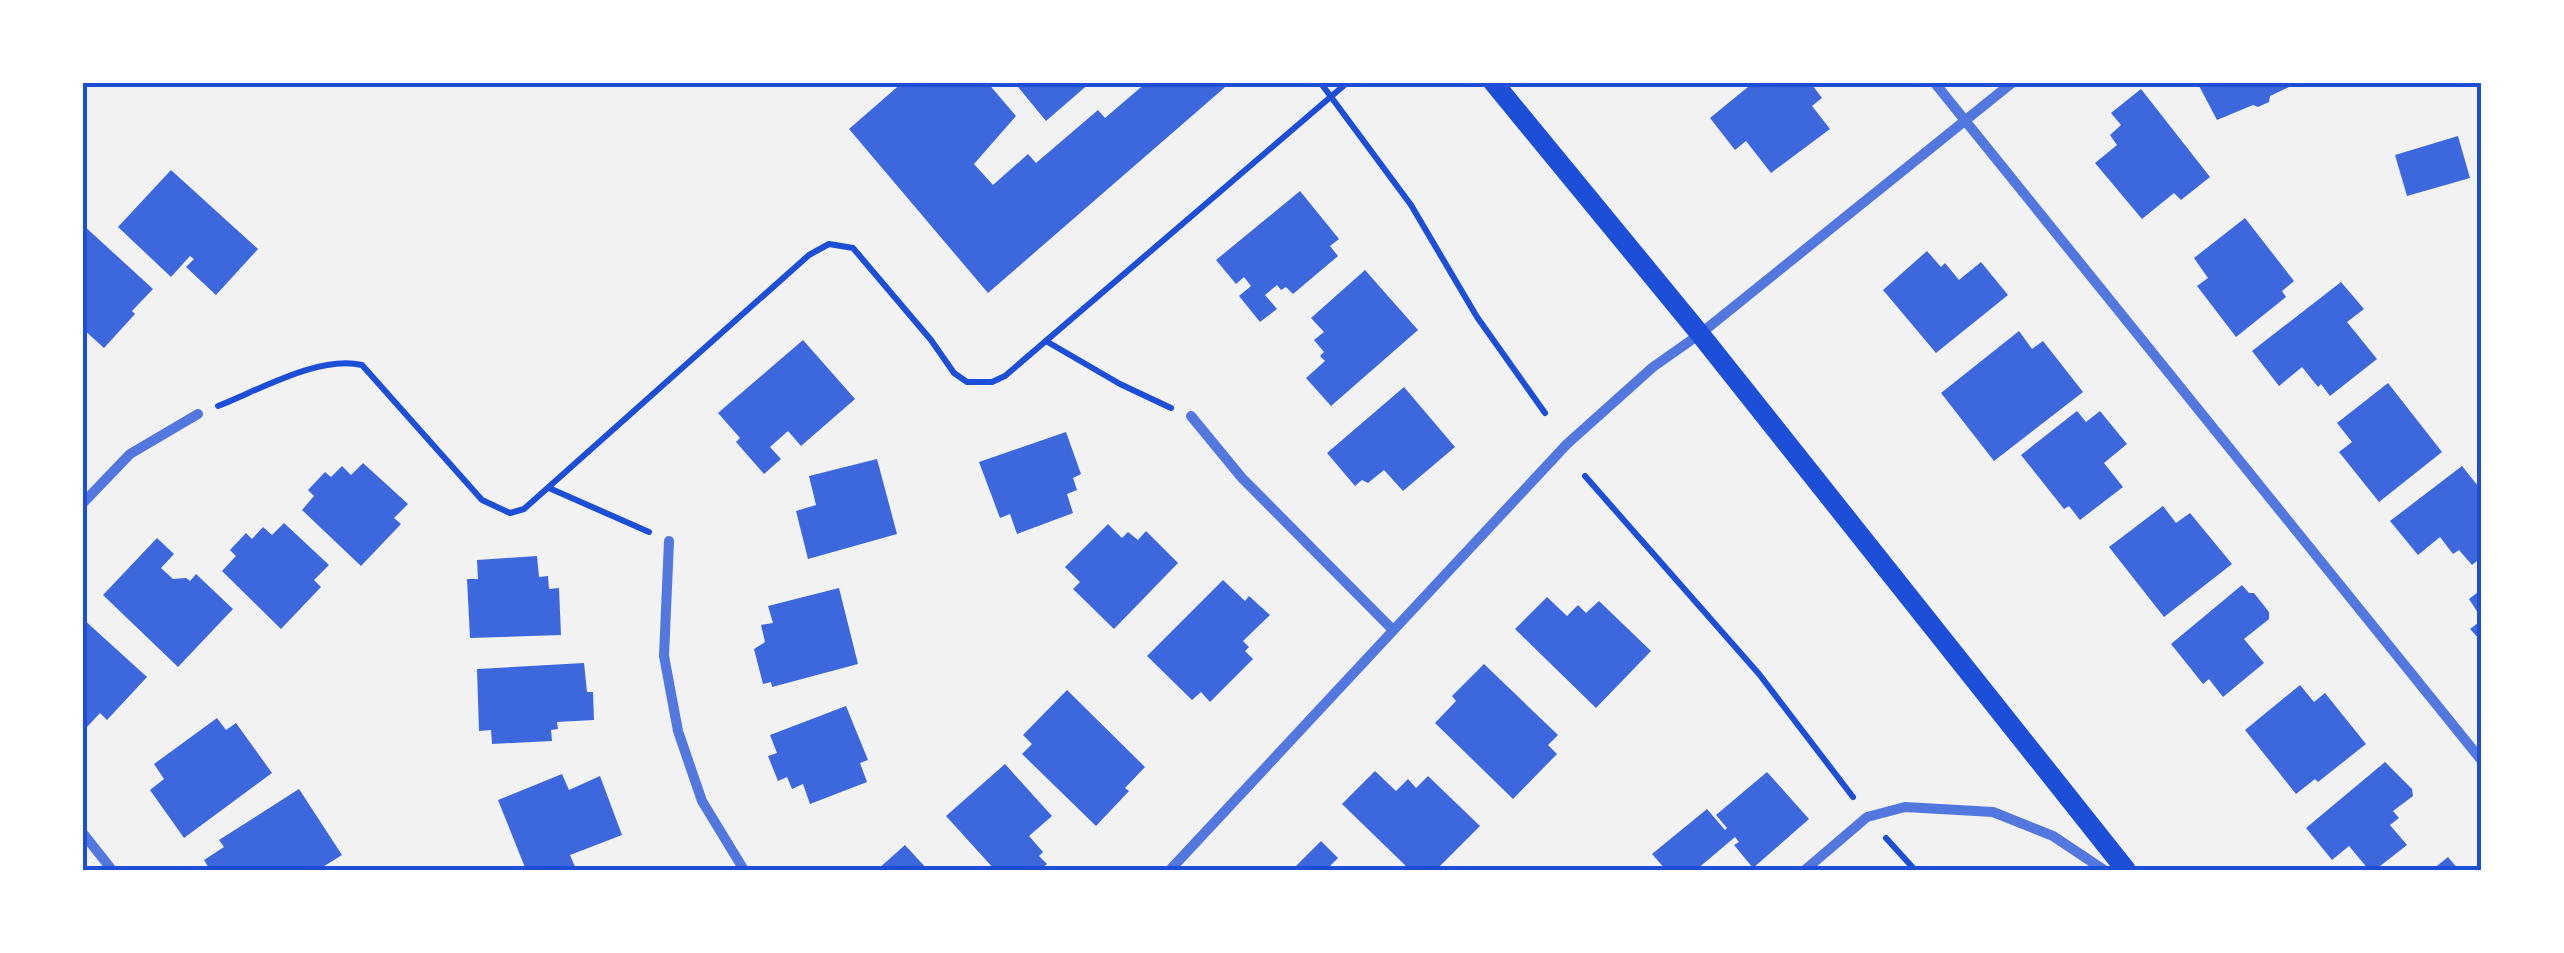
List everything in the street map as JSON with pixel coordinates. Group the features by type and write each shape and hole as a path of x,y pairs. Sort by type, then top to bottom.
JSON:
{"main road":[{"path":"1493,82 1700,334 2126,870"}],"street":[{"path":"1934,82 2482,761"},
{"path":"1170,870 1567,444 1653,367 1700,334 2013,82"},
{"path":"82,504 130,454 198,414"},
{"path":"1191,416 1242,478 1393,630"},
{"path":"669,541 664,656 678,731 702,801 744,870"},
{"path":"1805,870 1867,816 1905,806 1993,812 2053,836 2104,870"},
{"path":"82,832 112,870"}],"path":[{"path":"1320,82 1410,205 1477,316 1545,413"},
{"path":"198,414 324,364 342,360 362,365 482,500 510,513 524,510 809,255 829,244 853,248 932,340 954,373 967,382 992,382 1005,376 1348,82"},
{"path":"1046,341 1120,384 1191,416"},
{"path":"1585,476 1759,674 1867,816 1915,870"},
{"path":"548,488 669,541"}],"building":[{"path":"903,82 987,82 1016,116 974,164 993,185 1028,154 1036,163 1098,110 1105,118 1147,82 1231,82 988,293 849,129"},
{"path":"1014,82 1091,82 1046,121"},
{"path":"1754,82 1818,82 1813,86 1822,98 1812,106 1830,129 1771,173 1746,141 1735,150 1710,118"},
{"path":"2197,82 2290,82 2291,86 2270,96 2269,102 2217,120"},
{"path":"2141,89 2210,177 2181,200 2174,193 2142,219 2095,163 2117,145 2110,135 2121,125 2111,113"},
{"path":"2458,136 2470,178 2407,196 2395,155"},
{"path":"171,170 258,249 216,295 186,267 194,259 190,256 171,277 118,227"},
{"path":"1300,191 1339,239 1330,246 1338,256 1293,294 1277,285 1265,295 1277,309 1260,322 1239,296 1251,286 1244,277 1236,284 1216,260"},
{"path":"2245,218 2294,281 2282,291 2286,297 2236,337 2197,286 2208,278 2194,258"},
{"path":"82,224 153,289 104,348 82,328"},
{"path":"1927,251 1941,267 1945,263 1959,280 1981,262 2008,295 1936,353 1883,290"},
{"path":"1365,270 1418,330 1331,406 1306,378 1325,361 1320,356 1324,352 1314,340 1324,332 1311,318"},
{"path":"2341,282 2364,309 2347,322 2377,359 2330,396 2302,367 2279,386 2252,351"},
{"path":"2019,331 2032,349 2043,341 2083,392 1994,461 1941,393"},
{"path":"803,340 855,399 801,446 788,431 770,447 781,459 764,474 736,442 740,438 718,413"},
{"path":"2388,383 2442,452 2379,502 2339,452 2352,442 2337,423"},
{"path":"1404,387 1455,447 1403,491 1384,470 1368,483 1362,480 1355,486 1327,453"},
{"path":"2077,411 2086,422 2100,411 2127,444 2104,463 2123,487 2080,520 2069,506 2064,509 2021,455"},
{"path":"1066,432 1081,474 1073,478 1077,490 1067,494 1073,513 1017,534 1010,514 1000,518 979,462"},
{"path":"877,459 897,534 808,559 796,511 816,505 809,476"},
{"path":"363,463 408,504 394,518 401,524 361,566 302,510 314,496 308,490 325,472 331,477 342,466 351,475"},
{"path":"2462,466 2478,486 2482,483 2482,557 2472,565 2459,550 2453,554 2440,537 2418,555 2390,521"},
{"path":"2163,506 2176,523 2190,513 2232,564 2164,617 2109,547"},
{"path":"284,523 329,565 314,580 321,587 281,629 222,571 236,556 230,550 246,533 252,539 263,527 272,535"},
{"path":"1108,524 1122,538 1128,532 1138,540 1146,531 1178,563 1114,629 1073,589 1080,582 1065,567"},
{"path":"157,538 174,554 161,568 173,579 190,581 196,574 233,609 178,667 103,595"},
{"path":"537,556 539,577 548,576 549,589 559,588 561,635 470,638 467,579 478,579 477,560"},
{"path":"1223,580 1245,601 1249,596 1270,615 1243,641 1249,647 1245,651 1253,659 1210,702 1201,692 1192,700 1147,656"},
{"path":"2242,585 2269,612 2269,619 2244,639 2264,663 2223,697 2209,679 2203,684 2171,644"},
{"path":"839,588 858,664 772,687 771,682 763,684 754,649 765,642 761,625 773,623 768,606"},
{"path":"2482,589 2482,619 2469,599"},
{"path":"1547,597 1567,616 1578,605 1586,613 1599,601 1651,651 1596,708 1515,629"},
{"path":"82,618 147,677 107,720 100,713 87,727 82,724"},
{"path":"2482,620 2482,642 2470,629"},
{"path":"584,663 587,692 593,692 594,720 557,722 558,729 551,730 552,741 492,744 491,730 479,731 477,669"},
{"path":"1484,664 1558,735 1548,745 1557,754 1513,799 1435,723 1456,701 1452,696"},
{"path":"2300,685 2314,702 2325,693 2366,744 2318,782 2315,779 2296,794 2245,730"},
{"path":"1067,690 1145,767 1125,788 1129,791 1096,826 1022,754 1032,744 1023,735"},
{"path":"846,706 868,760 860,763 867,782 810,804 803,784 792,789 787,777 778,781 768,756 777,753 770,735"},
{"path":"217,718 226,730 236,723 272,773 184,838 150,790 164,779 154,764"},
{"path":"2385,762 2412,789 2413,796 2393,811 2399,818 2390,825 2407,845 2375,870 2369,870 2349,846 2332,860 2306,828"},
{"path":"1005,764 1052,816 1029,836 1043,852 1039,856 1047,864 1040,870 995,870 946,816"},
{"path":"1375,771 1396,791 1408,779 1416,788 1428,776 1480,826 1436,870 1410,870 1342,804"},
{"path":"1767,772 1809,819 1753,868 1734,845 1739,842 1735,837 1696,870 1666,870 1652,854 1707,809 1725,830 1716,815"},
{"path":"562,774 569,790 600,776 622,835 570,855 576,869 526,870 498,800"},
{"path":"299,789 342,855 318,870 210,870 204,860 224,847 219,840"},
{"path":"1321,841 1338,858 1326,870 1292,870"},
{"path":"905,845 928,870 877,870"},
{"path":"2448,857 2459,870 2432,870"}]}
